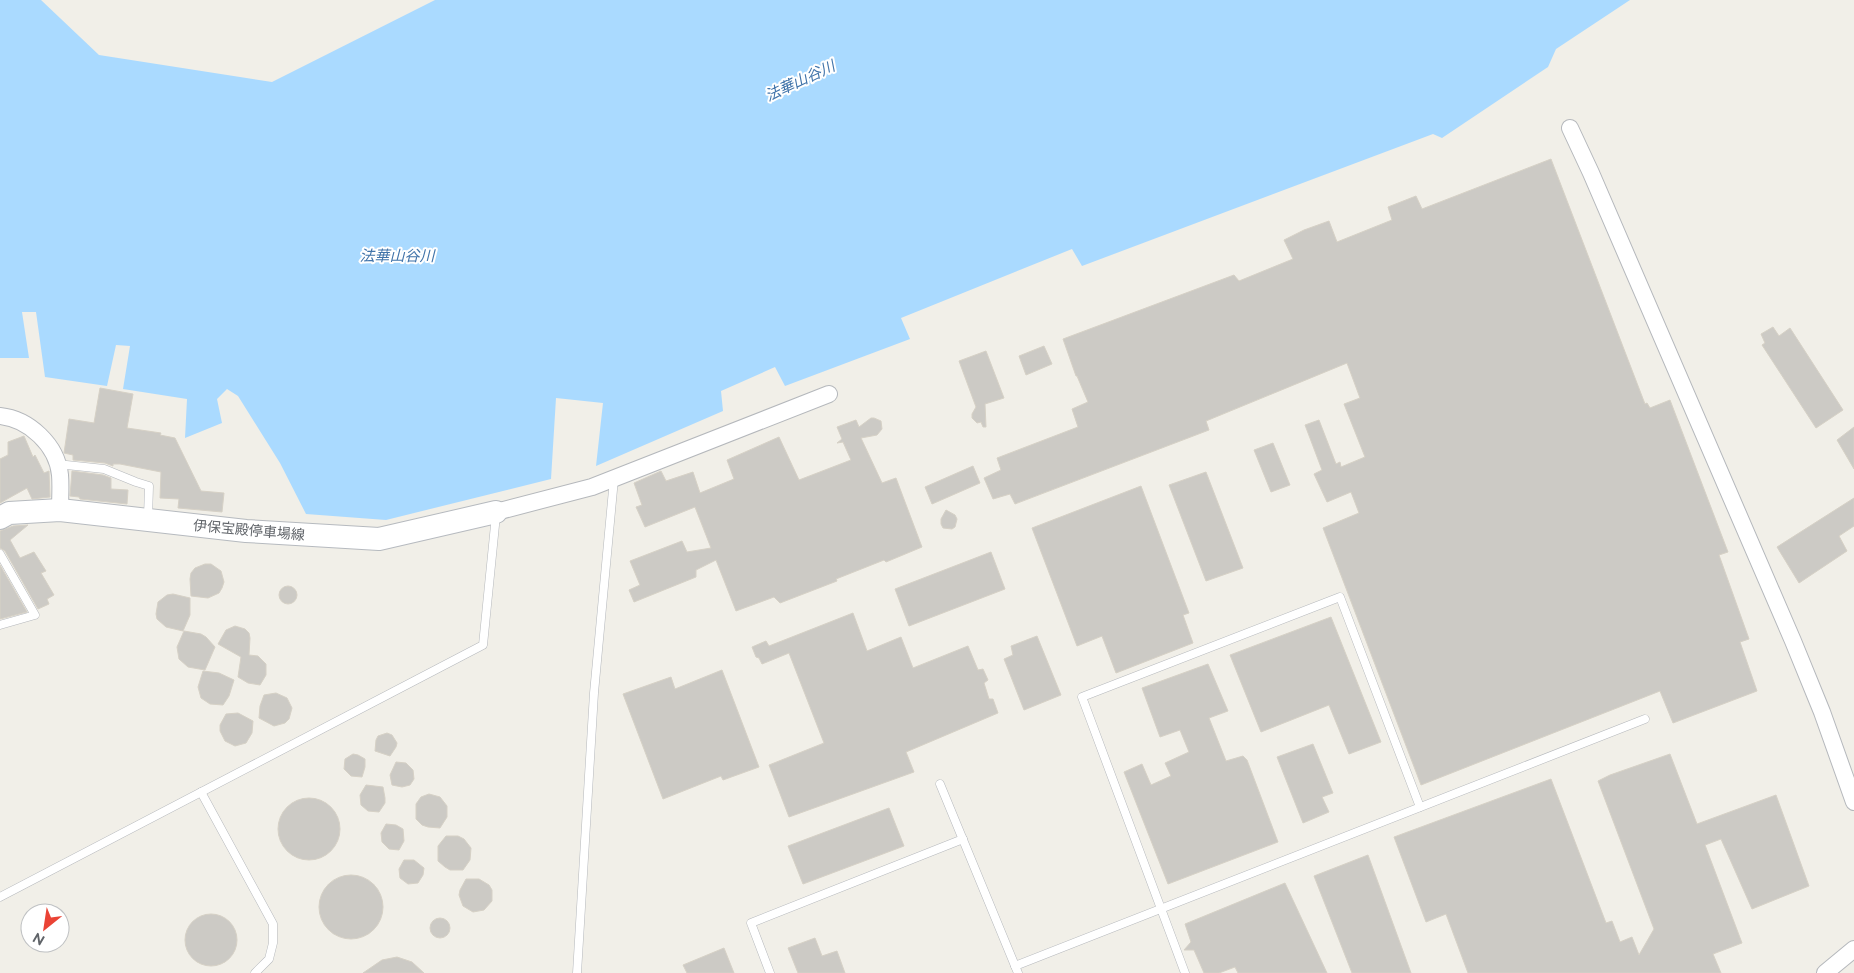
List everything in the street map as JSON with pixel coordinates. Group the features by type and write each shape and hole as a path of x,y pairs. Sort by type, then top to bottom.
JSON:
{"main road":[{"name":"伊保宝殿停車場線","path":"0,518 8,513 60,510 246,531 379,539 496,512"}],"street":[{"path":"1570,128 1591,172 1793,641 1822,712 1854,802"},
{"path":"496,512 592,487 829,394"},
{"path":"0,416 8,417 34,429 50,446 60,473 60,510"},
{"path":"1825,973 1854,949"}],"lane":[{"path":"57,464 104,469 149,486 148,520"},
{"path":"577,973 594,693 614,478"},
{"path":"0,897 483,645 496,512"},
{"path":"0,554 35,614 0,625"},
{"path":"1185,973 1082,697 1340,597 1420,807"},
{"path":"940,784 1017,970 1160,910 1645,719"},
{"path":"201,792 273,924 273,943 269,959 255,973"},
{"path":"770,973 751,923 963,839"}],"water":[{"name":"法華山谷川","path":"0,0 41,0 99,55 272,82 435,0 1630,0 1556,49 1548,67 1442,138 1433,134 1082,266 1072,249 901,318 910,339 785,386 775,367 721,391 723,411 596,466 603,403 556,398 551,479 386,520 306,514 280,463 238,396 227,389 217,399 222,423 185,438 187,399 123,389 130,346 116,345 107,386 45,377 36,312 22,312 29,358 0,358"}],"building":[{"path":"1551,159 1645,404 1647,403 1650,408 1670,400 1728,552 1719,555 1749,639 1740,642 1757,691 1673,723 1660,691 1421,785 1323,528 1359,513 1351,492 1327,502 1314,474 1322,470 1305,425 1319,420 1336,464 1340,462 1341,467 1365,457 1344,404 1360,398 1347,363 1206,421 1209,430 1015,504 1010,494 993,499 984,478 1001,470 997,458 1078,427 1072,409 1088,402 1076,376 1063,339 1234,275 1239,281 1293,259 1284,240 1304,230 1329,221 1337,242 1392,220 1388,207 1416,196 1422,209"},
{"path":"1773,327 1779,336 1790,328 1843,410 1816,428 1762,345 1765,343 1761,334"},
{"path":"1044,346 1052,364 1026,375 1019,356"},
{"path":"986,351 1004,398 985,404 986,427 983,427 981,422 977,423 972,418 976,407 959,361"},
{"path":"100,388 133,394 127,428 161,433 160,435 175,438 201,491 224,493 222,512 178,508 179,499 160,498 161,472 120,464 113,464 113,466 105,463 73,460 73,455 64,453 69,419 94,423"},
{"path":"871,418 881,421 882,429 877,435 861,438 882,483 896,478 922,547 886,562 884,560 780,603 774,597 736,611 716,560 696,570 696,577 634,602 629,590 640,585 630,561 682,541 687,552 711,548 695,507 645,527 636,507 642,505 634,483 661,471 666,481 693,472 700,493 734,479 727,460 779,437 799,480 851,460 843,442 837,443 842,439 837,427 856,420 859,427"},
{"path":"1854,427 1854,469 1837,440"},
{"path":"24,436 33,457 35,455 44,473 49,471 50,497 32,499 27,488 0,503 0,459 8,455 8,442"},
{"path":"1273,443 1290,485 1271,492 1254,450"},
{"path":"973,466 980,483 932,504 925,487"},
{"path":"72,471 103,475 111,478 111,489 128,490 127,504 80,499 79,497 70,496"},
{"path":"1206,472 1243,568 1206,581 1169,485"},
{"path":"1141,486 1189,613 1183,615 1193,643 1116,673 1102,636 1077,646 1032,528"},
{"path":"1854,498 1854,526 1839,536 1847,551 1799,583 1777,547"},
{"path":"946,510 955,515 957,519 955,527 952,529 943,528 941,524 941,519"},
{"path":"28,525 10,540 20,558 34,552 46,571 41,573 54,595 47,599 49,604 38,609 5,551 0,548 0,531 13,526"},
{"path":"991,552 1005,589 909,626 895,589"},
{"path":"211,564 221,571 224,582 222,588 219,593 208,598 191,596 191,573 195,568"},
{"path":"0,565 27,612 0,619"},
{"path":"288,586 294,589 297,595 294,601 288,604 282,601 279,595 282,589"},
{"path":"173,594 190,598 190,615 183,631 166,627 157,619 158,602 167,595"},
{"path":"853,613 867,651 901,637 913,668 968,646 978,670 983,669 988,680 984,683 989,699 993,699 998,713 906,752 914,772 789,817 769,765 824,743 789,653 762,664 759,658 756,657 752,647 766,641 769,646"},
{"path":"1331,617 1381,742 1349,754 1329,705 1261,732 1230,655"},
{"path":"235,626 245,629 249,633 249,655 258,656 266,664 266,675 260,685 248,683 238,677 241,657 218,644 226,630"},
{"path":"184,631 201,634 215,647 205,670 188,667 179,659 177,647"},
{"path":"1037,636 1061,695 1024,710 1004,659 1013,655 1011,646"},
{"path":"1208,664 1228,711 1209,718 1226,761 1243,756 1247,760 1278,842 1168,884 1124,772 1142,764 1151,785 1171,776 1165,763 1189,752 1180,730 1160,737 1142,688"},
{"path":"722,670 759,767 723,780 721,776 663,799 623,694 671,677 675,689"},
{"path":"203,671 219,673 234,680 229,696 223,705 210,704 201,698 198,687"},
{"path":"276,693 287,698 292,708 289,719 285,723 274,726 259,718 260,706 264,695"},
{"path":"238,713 253,721 252,733 246,743 235,746 225,741 220,731 220,725 226,714"},
{"path":"387,733 392,735 397,743 390,756 375,751 378,736"},
{"path":"1313,744 1333,793 1322,797 1329,812 1303,823 1277,757"},
{"path":"353,754 365,759 362,777 351,776 344,769 345,759"},
{"path":"1670,754 1697,824 1776,795 1809,886 1752,909 1721,839 1705,845 1742,943 1713,954 1721,973 1468,973 1446,914 1426,922 1394,837 1551,779 1606,923 1612,921 1620,942 1632,937 1639,955 1654,929 1598,781"},
{"path":"396,762 406,763 413,770 414,779 410,785 402,787 392,785 390,775"},
{"path":"366,785 383,787 385,803 379,812 368,811 361,805 360,795"},
{"path":"429,794 440,797 447,806 447,817 440,828 422,825 416,819 416,804 421,797"},
{"path":"309,798 321,800 331,807 338,817 340,829 338,841 331,851 321,858 309,860 297,858 287,851 280,841 278,829 280,817 287,807 297,800"},
{"path":"889,808 904,846 803,884 788,846"},
{"path":"386,824 396,825 403,829 404,841 399,850 389,849 382,842 381,833"},
{"path":"446,836 458,836 464,839 471,848 470,860 463,870 450,870 438,861 438,846"},
{"path":"1368,855 1411,973 1352,973 1314,876"},
{"path":"404,860 414,860 424,868 423,875 418,883 408,884 400,878 399,869"},
{"path":"351,875 369,881 377,889 383,907 377,925 369,933 351,939 333,933 325,925 319,907 325,889 333,881"},
{"path":"466,879 479,879 489,885 492,890 492,901 484,910 473,912 463,906 459,895"},
{"path":"1285,883 1327,973 1238,973 1235,967 1219,973 1204,973 1194,950 1184,950 1191,942 1185,924"},
{"path":"206,914 216,914 226,918 233,925 237,940 233,955 226,962 216,966 206,966 196,962 189,955 185,945 185,935 189,925 196,918"},
{"path":"440,918 447,921 450,928 447,935 440,938 433,935 430,928 433,921"},
{"path":"815,938 822,956 837,951 845,973 798,973 788,948"},
{"path":"724,948 734,973 687,973 683,965"},
{"path":"397,957 412,962 424,973 363,973 382,960"}]}
